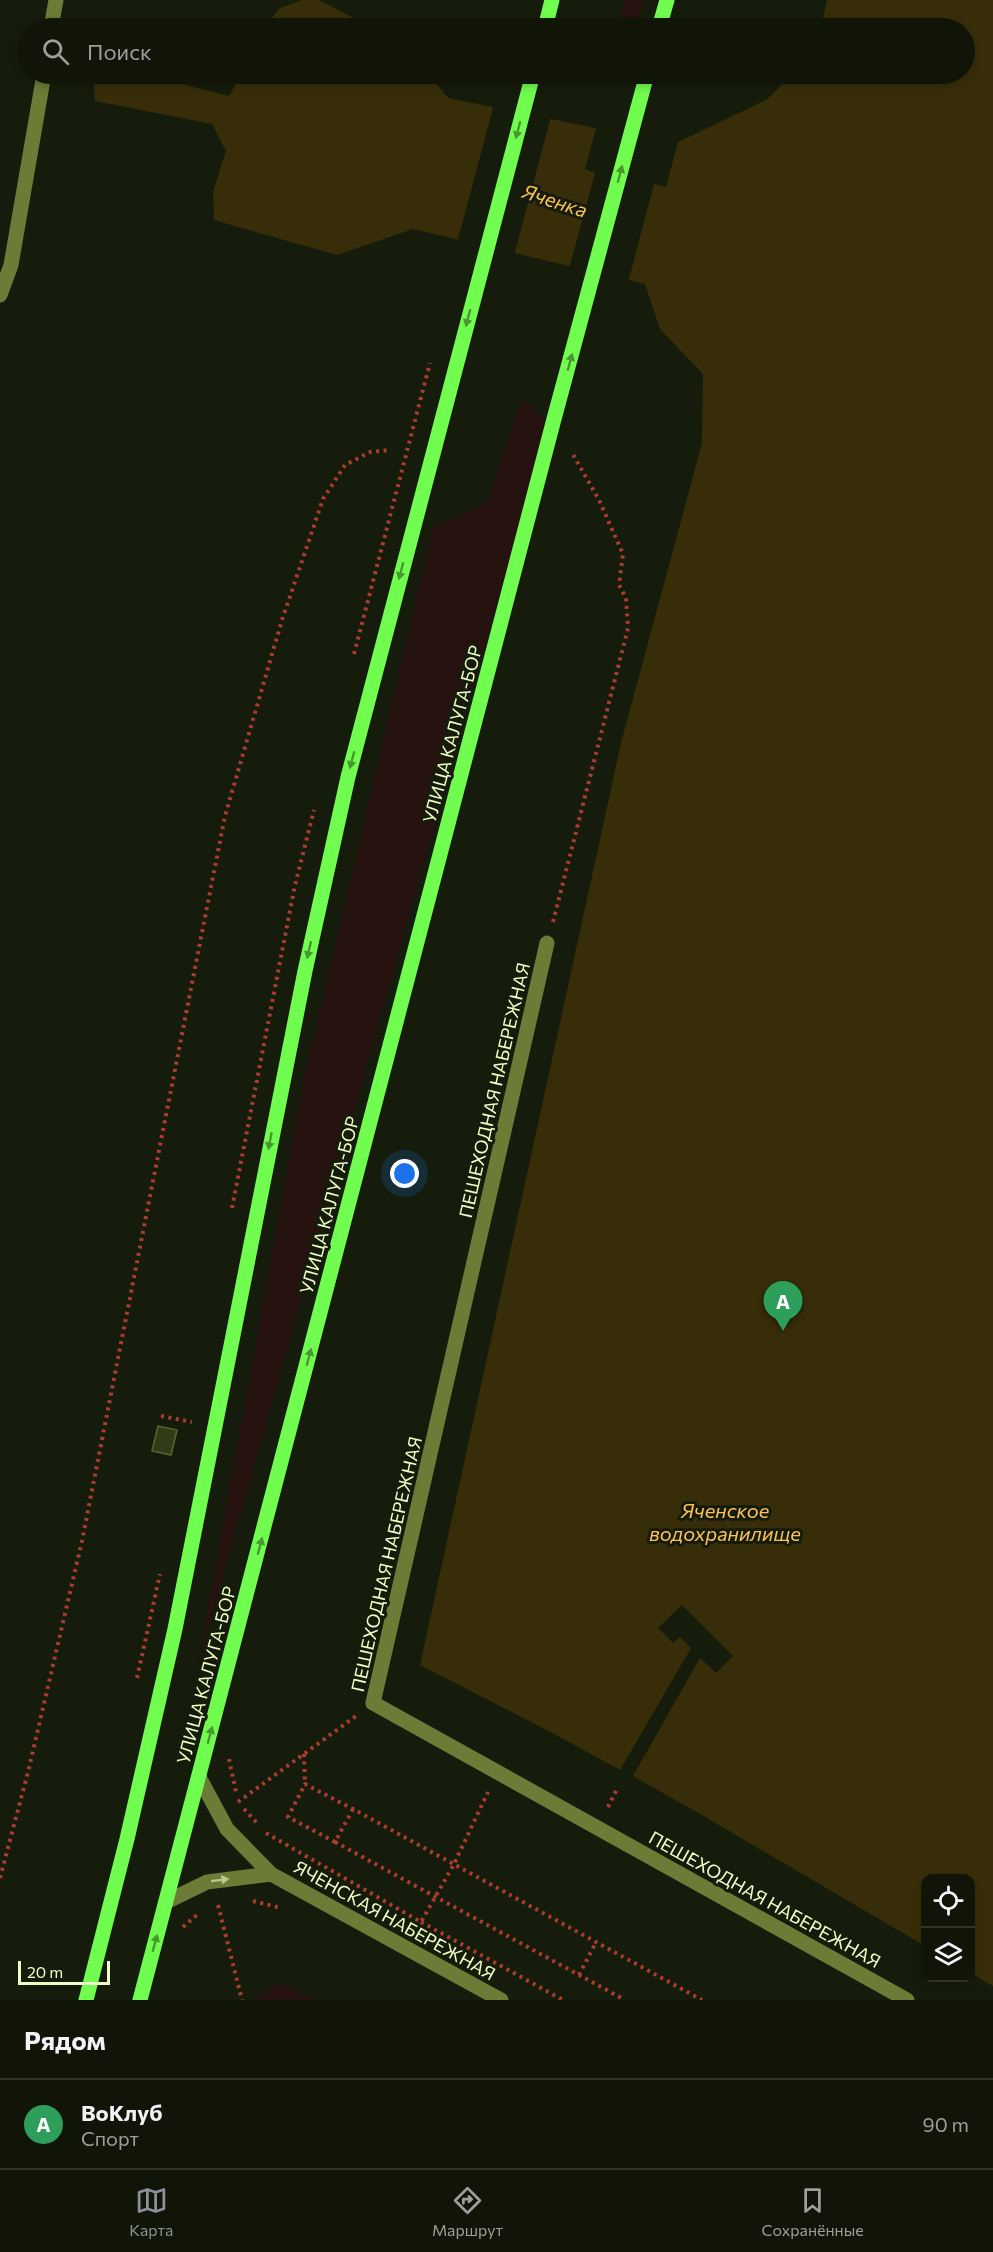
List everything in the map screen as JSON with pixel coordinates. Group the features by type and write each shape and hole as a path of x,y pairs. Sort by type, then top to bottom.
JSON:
{"main road":[{"path":"548,18 552,0"},
{"path":"662,18 667,0"},
{"name":"УЛИЦА КАЛУГА-БОР","path":"86,2000 175,1629 302,982 348,777 530,84"},
{"name":"УЛИЦА КАЛУГА-БОР","path":"140,2000 644,84"}],"street":[{"path":"53,18 56,0"},
{"path":"0,296 10,266 42,84"},
{"name":"ПЕШЕХОДНАЯ НАБЕРЕЖНАЯ","path":"547,943 373,1703 908,2000"},
{"name":"ЯЧЕНСКАЯ НАБЕРЕЖНАЯ","path":"200,1777 227,1829 271,1874 501,2000"},
{"path":"166,1902 207,1882 271,1874"}],"path":[{"path":"568,463 572,445"},
{"path":"0,1878 28,1772 82,1541 225,816 282,620 323,499 345,465 370,452 390,450"},
{"path":"547,943 628,628 626,598 619,585 622,554 599,500 571,451"},
{"path":"161,1416 192,1422"},
{"path":"238,1802 373,1703"},
{"path":"231,1750 228,1762 238,1802 266,1834 563,2000"},
{"path":"304,1754 306,1784 288,1817 625,2000"},
{"path":"422,1922 454,1864 497,1772"},
{"path":"306,1784 702,2000"},
{"path":"336,1842 353,1809"},
{"path":"247,1899 291,1912"},
{"path":"180,1938 182,1927 197,1914 227,1903"},
{"path":"218,1905 242,2000"},
{"path":"579,1975 596,1942"}],"shaded area":[{"path":"625,0 644,0 640,18 621,18"},
{"path":"522,398 548,422 197,1670 301,1092 433,527 486,504"},
{"path":"281,1982 314,2000 253,2000"}],"water":[{"path":"302,0 319,0 354,18 272,18 280,8"},
{"name":"Яченское водохранилище","path":"827,0 993,0 993,1986 975,1975 975,1874 921,1874 921,1944 707,1818 539,1726 420,1665 621,743 702,443 703,374 660,329 645,284 413,229 337,255 214,220 213,192 226,151 212,124 95,101 94,85 183,84 229,96 236,84 437,84 448,98 674,144 766,100 783,84 975,84 975,18 823,18"}],"pier":[{"path":"494,104 551,116 514,256 457,243"},
{"path":"597,125 673,141 679,138 666,187 654,184 628,283 569,269 595,173 585,169"},
{"path":"682,1605 733,1656 716,1673 700,1658 633,1776 707,1818 705,1820 537,1728 539,1726 620,1770 691,1648 680,1637 673,1643 658,1628"}],"building":[{"path":"158,1426 177,1430 171,1455 152,1451"}],"place":[{"name":"ВоКлуб","path":"783,1331"}],"water label":[{"name":"Яченка","path":"555,200"}]}
